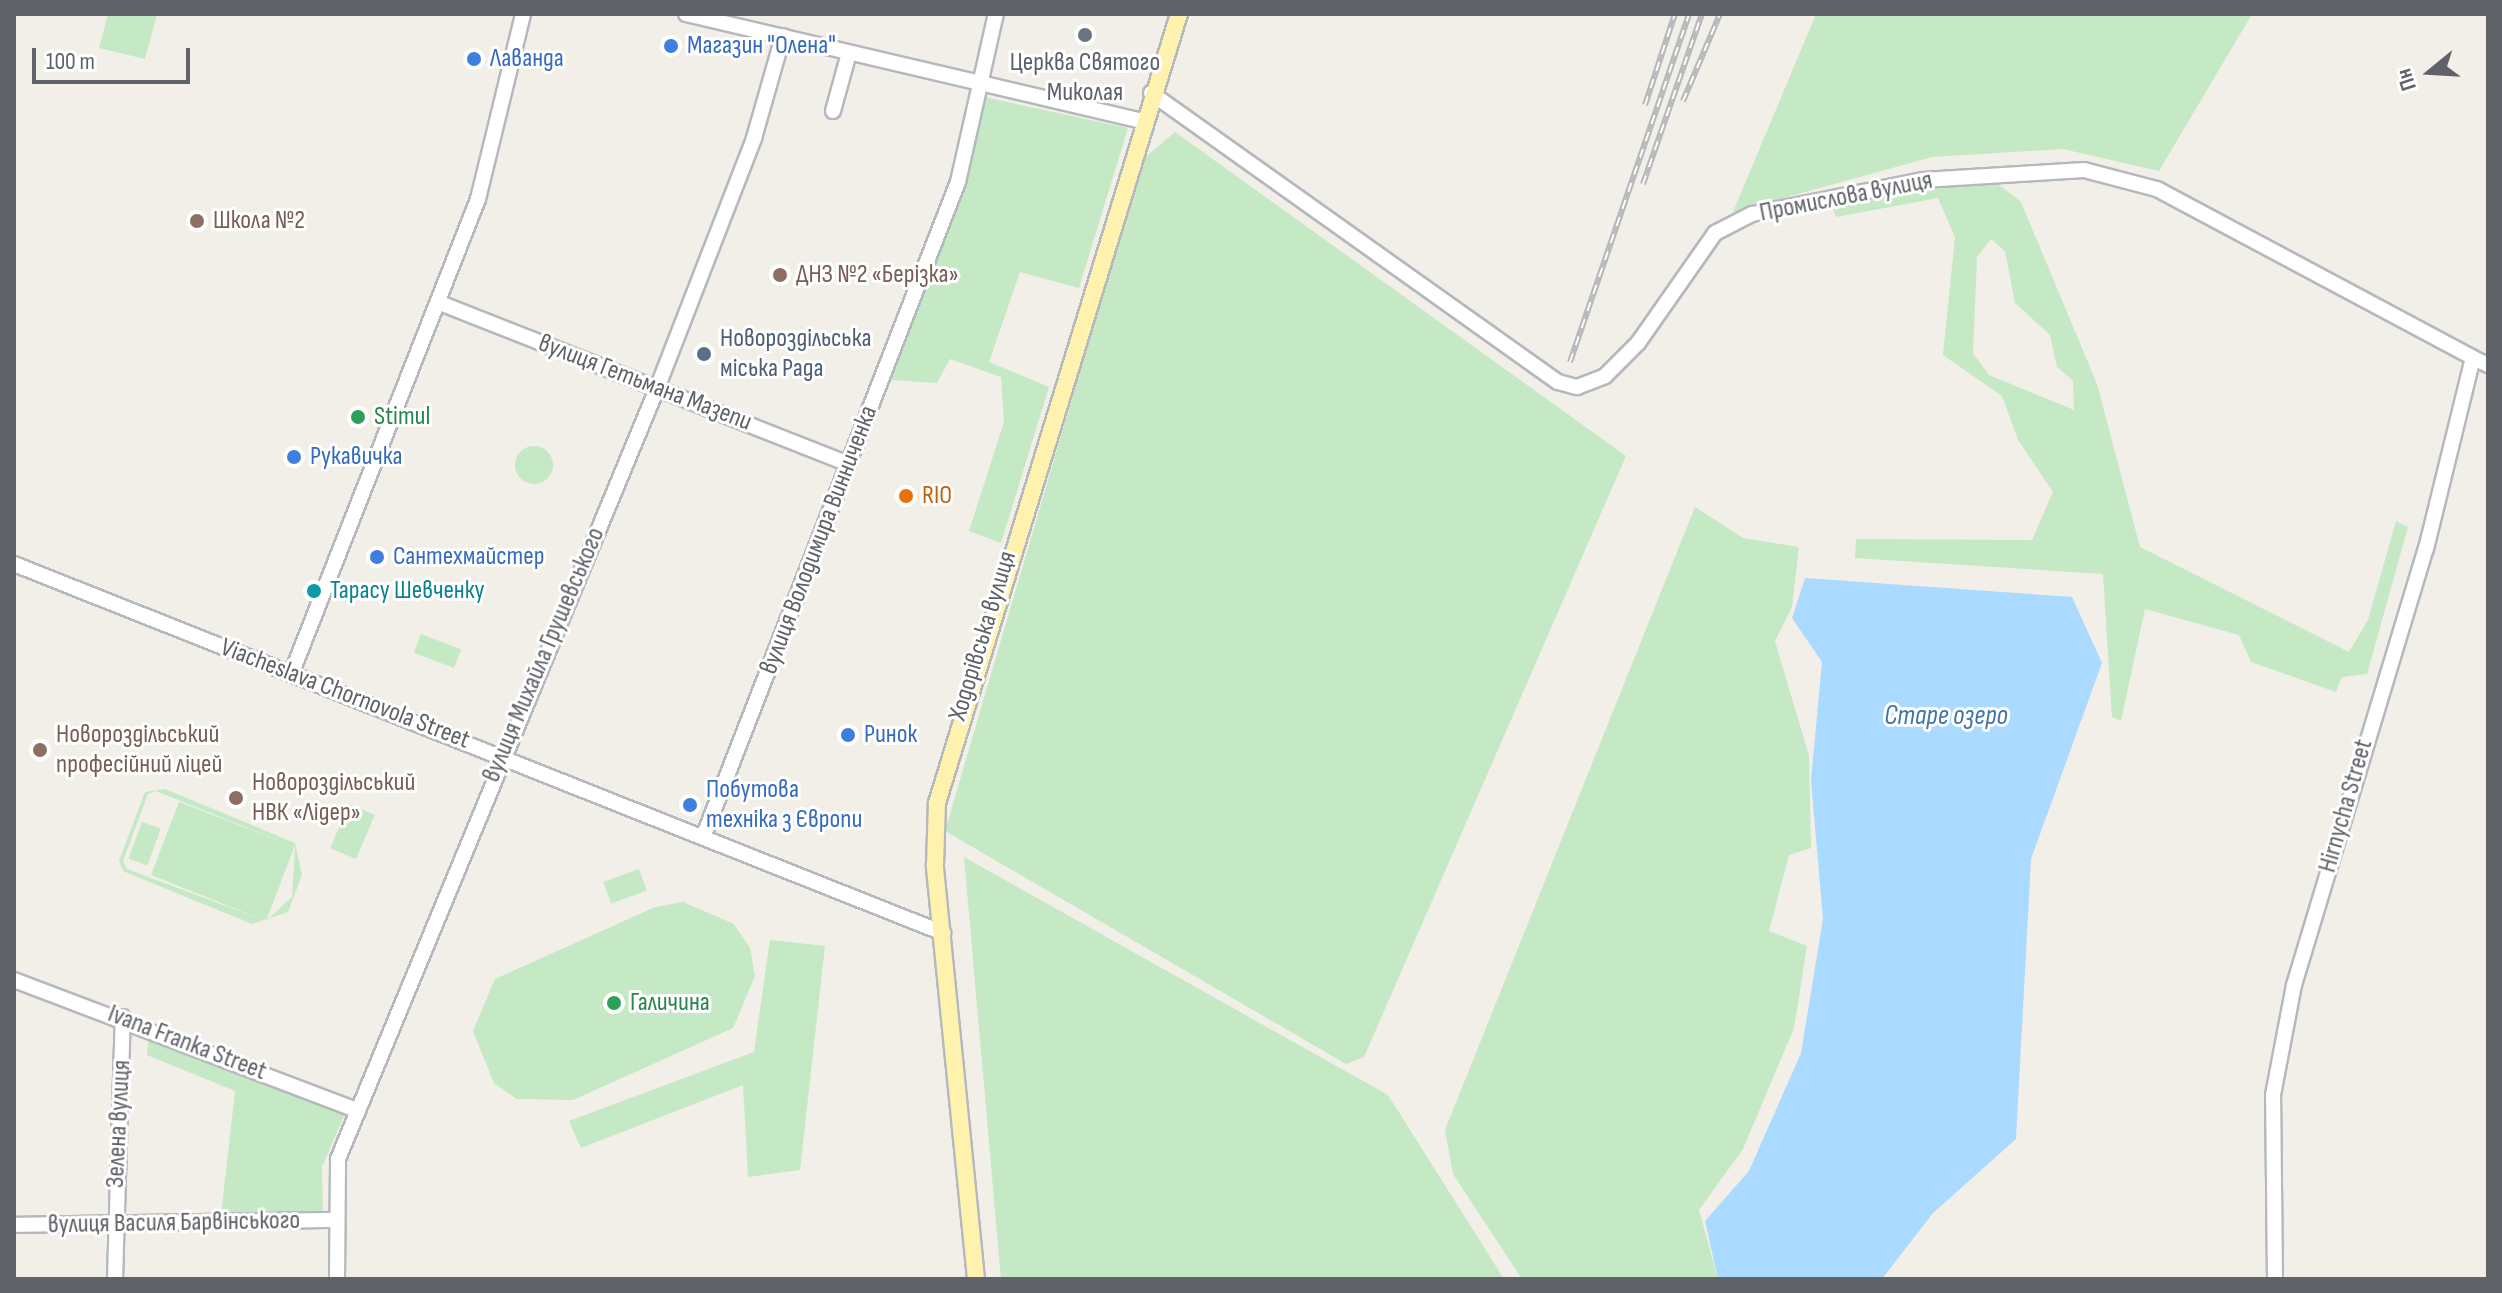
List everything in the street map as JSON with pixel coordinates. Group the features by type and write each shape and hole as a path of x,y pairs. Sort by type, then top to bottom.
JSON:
{"main road":[{"name":"Ходорівська вулиця","path":"976,1279 933,832 940,788 1141,121 1179,14"}],"street":[{"path":"292,672 440,303 478,199 523,14"},
{"path":"686,14 1141,121"},
{"name":"вулиця Володимира Винниченка","path":"704,835 958,182 996,14"},
{"name":"вулиця Михайла Грушевського","path":"337,1279 333,1175 501,754 658,386 754,138 783,36"},
{"path":"833,111 849,53"},
{"name":"Промислова вулиця","path":"1151,93 1558,382 1577,387 1605,376 1638,343 1715,233 1752,214 1923,180 2053,171 2084,170 2157,189 2473,358"},
{"name":"вулиця Гетьмана Мазепи","path":"440,303 658,386 848,464"},
{"path":"2473,358 2488,365"},
{"name":"Hirnycha Street","path":"2275,1279 2273,1095 2294,985 2426,549 2473,358"},
{"name":"Viacheslava Chornovola Street","path":"14,564 501,754 943,933"},
{"name":"Ivana Franka Street","path":"14,980 123,1017 358,1111"},
{"name":"Зелена вулиця","path":"115,1279 114,1226 123,1017"},
{"name":"вулиця Василя Барвінського","path":"14,1225 114,1226 335,1220"}],"green space":[{"path":"108,14 157,14 145,59 99,48"},
{"path":"1816,14 2252,14 2159,171 2063,149 1932,157 1733,212"},
{"path":"984,97 1128,128 1079,288 1020,272 989,362 1049,387 1001,543 969,531 1004,422 1001,377 950,359 937,383 891,380 965,185"},
{"path":"1175,132 1626,456 1364,1057 1346,1064 945,831 1142,160"},
{"path":"1994,181 2021,202 2097,384 2140,547 2349,652 2368,620 2396,521 2408,527 2367,674 2342,677 2336,692 2251,662 2239,635 2145,609 2121,721 2112,717 2103,574 1855,558 1856,539 2032,540 2053,492 2018,440 2002,396 1943,355 1955,237 1938,198 1836,217 1831,203","holes":["1991,239 2005,251 2015,303 2050,335 2057,367 2073,381 2074,410 1989,375 1973,353 1977,257"]},
{"path":"534,446 548,451 553,465 548,479 534,484 520,479 515,465 520,451"},
{"path":"1695,507 1743,538 1799,547 1792,607 1775,641 1809,756 1811,848 1789,855 1769,931 1807,946 1794,1028 1743,1149 1699,1210 1718,1279 1522,1279 1453,1174 1445,1130"},
{"path":"421,634 461,649 454,668 414,653"},
{"path":"165,789 295,843 302,875 288,912 269,918 292,897 295,847 267,919 264,920 252,924 123,871 119,861 145,792","holes":["156,791 293,846 179,802 151,875 264,920 127,869 123,861 148,794"]},
{"path":"349,804 375,815 356,859 330,848"},
{"path":"142,822 161,829 147,865 129,859"},
{"path":"964,857 1388,1095 1504,1279 1001,1279"},
{"path":"639,869 647,891 611,904 603,882"},
{"name":"Галичина","path":"683,902 734,924 750,948 755,976 733,1028 573,1100 517,1099 494,1083 473,1031 495,979 655,907"},
{"path":"770,940 825,946 800,1170 748,1177 743,1085 581,1148 569,1121 754,1052"},
{"path":"149,1035 346,1111 322,1167 323,1215 221,1215 235,1091 147,1055"}],"water":[{"name":"Старе озеро","path":"1805,578 2072,597 2102,663 2031,859 2016,1139 1933,1213 1882,1279 1718,1279 1705,1221 1749,1171 1801,1053 1823,919 1811,780 1822,662 1792,618"}],"railway":[{"path":"1645,105 1675,14"},
{"path":"1570,362 1689,14"},
{"path":"1643,184 1702,14"},
{"path":"1683,101 1720,14"}],"place":[{"name":"Церква Святого Миколая","path":"1085,35"},
{"name":"Магазин \"Олена\"","path":"671,46"},
{"name":"Лаванда","path":"474,59"},
{"name":"Школа №2","path":"197,221"},
{"name":"ДНЗ №2 «Берізка»","path":"780,275"},
{"name":"Новороздільська міська Рада","path":"704,354"},
{"name":"Stimul","path":"358,417"},
{"name":"Рукавичка","path":"294,457"},
{"name":"RIO","path":"906,496"},
{"name":"Сантехмайстер","path":"377,557"},
{"name":"Тарасу Шевченку","path":"314,591"},
{"name":"Ринок","path":"848,735"},
{"name":"Новороздільський професійний ліцей","path":"40,750"},
{"name":"Новороздільський НВК «Лідер»","path":"236,798"},
{"name":"Побутова техніка з Європи","path":"690,805"},
{"name":"Галичина","path":"614,1003"}]}
